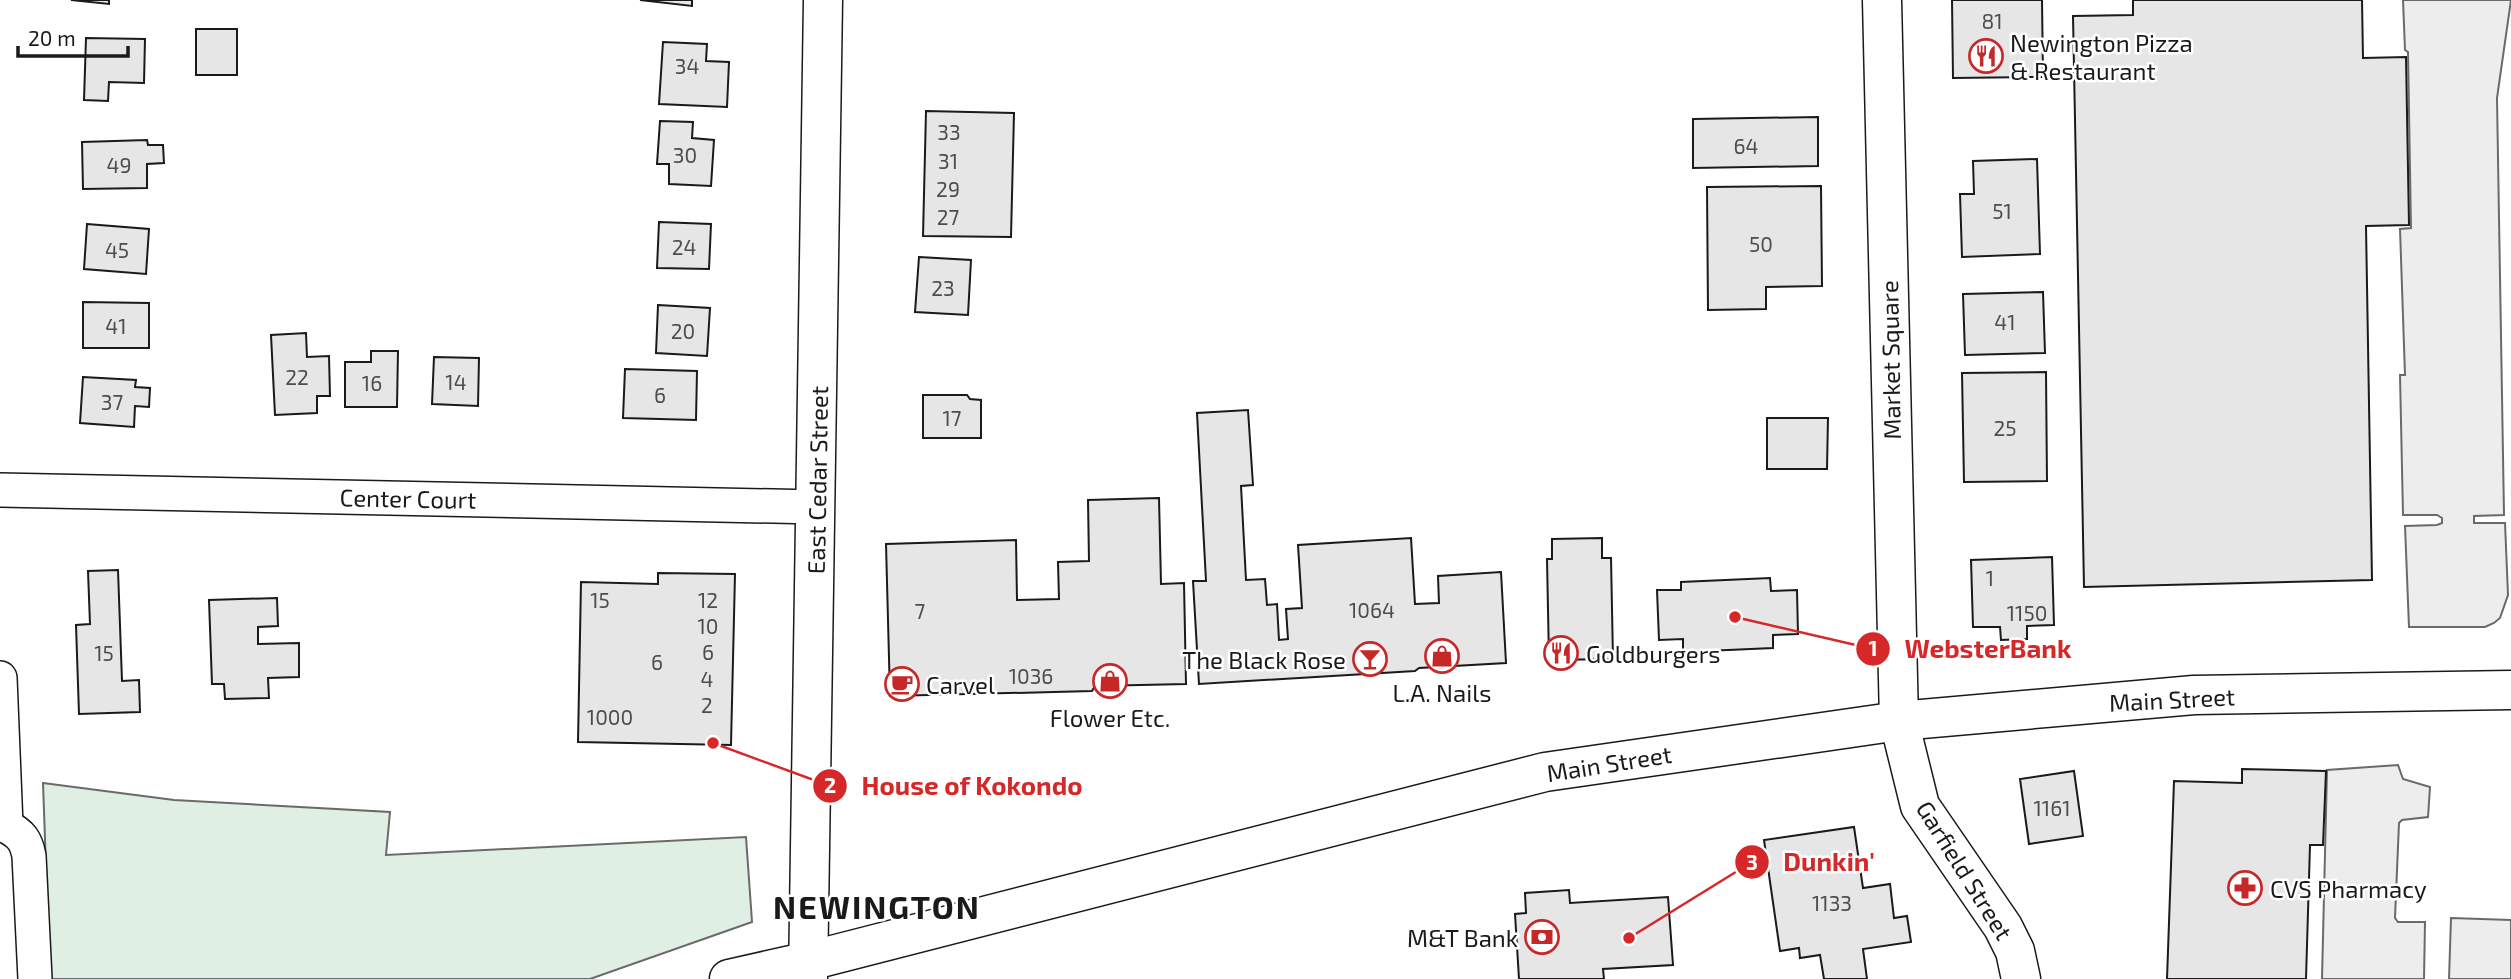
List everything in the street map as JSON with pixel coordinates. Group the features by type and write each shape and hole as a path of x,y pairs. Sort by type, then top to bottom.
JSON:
{"main road":[{"name":"East Cedar Street","path":"809,970 824,0"},
{"name":"Market Square","path":"1882,0 1899,720"},
{"name":"Main Street","path":"729,979 809,970 1545,772 1899,720 2194,695 2511,691"},
{"name":"Garfield Street","path":"1899,720 1920,806 2003,927 2015,950 2021,979"}],"street":[{"name":"Center Court","path":"0,490 817,507"},
{"path":"0,678 3,829 19,833 26,842 29,856 35,979"}],"green space":[{"path":"43,783 174,800 390,812 386,855 746,837 752,922 590,979 50,979"}],"shaded area":[{"path":"2403,0 2511,0 2497,98 2504,515 2474,516 2474,523 2505,523 2508,595 2500,618 2485,627 2409,627 2405,526 2437,525 2442,523 2442,518 2437,515 2403,515 2400,375 2405,375 2400,229 2411,228 2408,52 2405,50"},
{"path":"2398,765 2403,779 2430,787 2428,817 2402,820 2399,823 2395,918 2398,922 2425,922 2424,979 2322,979 2327,770"},
{"path":"2451,918 2511,920 2511,979 2449,979"}],"building":[{"path":"71,0 109,0 109,4"},
{"path":"640,0 692,0 692,6"},
{"path":"1952,0 2042,0 2043,77 1953,78"},
{"path":"2133,0 2362,0 2363,58 2406,57 2409,225 2366,226 2372,580 2084,587 2073,16 2133,15"},
{"path":"196,29 237,29 237,75 196,75"},
{"path":"86,38 145,39 144,83 109,82 108,101 84,100"},
{"path":"663,42 707,44 706,61 729,62 727,107 659,104"},
{"path":"926,111 1014,113 1011,237 923,236"},
{"path":"1818,117 1818,166 1693,168 1693,119"},
{"path":"660,121 693,122 692,138 714,140 711,186 669,184 669,164 657,164"},
{"path":"147,140 148,145 163,145 164,163 147,164 147,188 83,189 82,142"},
{"path":"2037,159 2040,254 1962,257 1960,194 1974,194 1973,161"},
{"path":"1821,186 1822,286 1766,287 1766,309 1708,310 1707,187"},
{"path":"659,222 711,224 709,269 657,268"},
{"path":"87,224 149,229 146,274 84,269"},
{"path":"919,257 971,260 968,315 915,312"},
{"path":"2043,292 2045,353 1965,355 1963,294"},
{"path":"83,302 149,303 149,348 83,348"},
{"path":"658,305 710,308 707,356 656,353"},
{"path":"306,333 307,357 329,356 330,396 317,396 317,413 275,415 271,335"},
{"path":"371,351 398,351 397,407 345,407 345,362 371,362"},
{"path":"434,357 479,358 478,406 432,404"},
{"path":"625,369 697,371 696,420 623,418"},
{"path":"2046,372 2047,481 1964,482 1962,373"},
{"path":"83,377 136,380 135,387 150,388 149,407 135,406 134,427 80,423"},
{"path":"923,395 967,395 970,399 981,400 981,438 923,438"},
{"path":"1248,410 1253,485 1241,486 1246,580 1265,579 1267,605 1277,604 1279,640 1288,639 1286,609 1302,608 1298,545 1411,538 1415,604 1439,603 1438,576 1501,572 1506,663 1199,684 1193,581 1206,581 1197,413"},
{"path":"1767,418 1828,418 1827,469 1767,469"},
{"path":"1159,498 1161,584 1184,583 1186,684 1095,686 1092,691 890,696 886,544 1016,540 1017,600 1059,599 1058,562 1089,561 1088,500"},
{"path":"1602,538 1602,558 1611,558 1613,659 1549,660 1547,559 1552,559 1552,539"},
{"path":"2052,557 2054,625 2027,626 2027,639 2001,640 2000,627 1973,627 1971,560"},
{"path":"118,570 122,681 139,680 140,712 79,714 76,625 90,624 88,571"},
{"path":"658,573 735,574 731,745 578,742 581,582 658,584"},
{"path":"1770,578 1771,591 1797,590 1798,634 1773,635 1773,648 1683,652 1683,639 1659,640 1657,590 1681,590 1681,582"},
{"path":"277,598 278,626 258,627 258,644 299,643 299,677 268,678 269,698 225,699 224,684 212,684 209,600"},
{"path":"2242,769 2326,771 2323,845 2310,845 2306,979 2167,979 2174,781 2242,783"},
{"path":"2074,771 2083,836 2029,844 2020,779"},
{"path":"1854,827 1863,888 1890,884 1894,918 1907,916 1911,942 1863,949 1867,979 1824,979 1820,955 1800,958 1799,948 1780,951 1764,840"},
{"path":"1569,890 1570,903 1668,897 1673,965 1603,969 1604,979 1519,979 1515,914 1526,913 1525,893"}],"place":[{"name":"Newington Pizza & Restaurant","path":"1986,56"},
{"name":"WebsterBank","path":"1735,617"},
{"name":"Goldburgers","path":"1561,653"},
{"name":"L.A. Nails","path":"1442,656"},
{"name":"The Black Rose","path":"1370,659"},
{"name":"Flower Etc.","path":"1110,681"},
{"name":"Carvel","path":"902,684"},
{"name":"House of Kokondo","path":"713,743"},
{"name":"CVS Pharmacy","path":"2245,888"},
{"name":"M&T Bank","path":"1542,937"},
{"name":"Dunkin'","path":"1629,938"}],"district":[{"name":"NEWINGTON","path":"877,906"}]}
